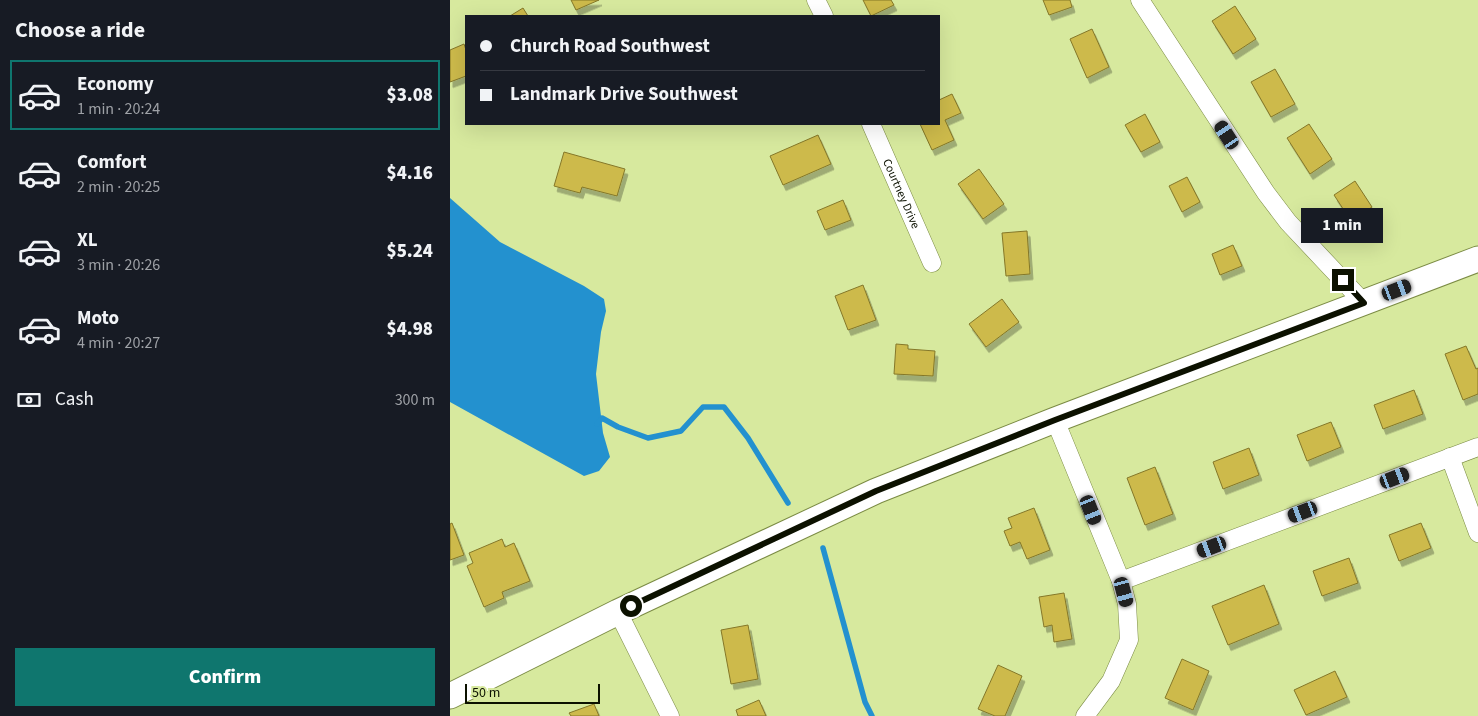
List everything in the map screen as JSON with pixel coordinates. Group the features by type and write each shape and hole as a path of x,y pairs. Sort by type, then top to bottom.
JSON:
{"street":[{"path":"816,0 824,15"},
{"path":"1140,0 1266,193 1288,222 1364,303"},
{"name":"Courtney Drive","path":"871,125 932,263"},
{"path":"450,696 618,612 876,491 1055,420 1478,259"},
{"path":"1055,420 1120,581 1126,604 1128,640 1111,681 1085,716"},
{"path":"1120,581 1478,447"},
{"path":"1450,458 1478,533"},
{"path":"618,612 670,716"}],"water":[{"path":"450,198 500,242 584,286 604,299 606,311 601,332 596,374 603,433 610,457 599,471 584,476 450,402"}],"building":[{"path":"571,0 599,0 576,10"},
{"path":"863,0 891,0 894,5 873,15 870,15"},
{"path":"1043,0 1070,0 1072,7 1049,15"},
{"path":"1235,6 1256,39 1233,54 1212,21"},
{"path":"523,8 527,15 512,15"},
{"path":"1092,29 1109,67 1087,78 1070,39"},
{"path":"464,44 465,47 465,76 450,82 450,50"},
{"path":"1275,69 1295,104 1271,117 1251,82"},
{"path":"952,94 961,113 945,120 954,140 932,150 920,125 940,125 940,100"},
{"path":"1145,114 1160,142 1141,152 1125,125"},
{"path":"1309,124 1332,159 1310,174 1287,138"},
{"path":"818,135 831,164 783,185 770,156"},
{"path":"564,152 625,169 617,196 582,187 580,193 554,186"},
{"path":"979,169 1004,204 983,219 958,184"},
{"path":"1187,177 1200,202 1182,212 1169,186"},
{"path":"1355,181 1372,207 1351,221 1334,195"},
{"path":"843,200 851,220 825,230 817,211"},
{"path":"1027,231 1030,274 1006,276 1002,233"},
{"path":"1233,245 1242,266 1220,275 1212,254"},
{"path":"863,285 876,320 848,330 835,296"},
{"path":"1002,299 1019,322 986,347 969,324"},
{"path":"896,344 908,345 908,349 935,351 933,376 894,374"},
{"path":"1466,346 1476,369 1478,368 1478,394 1463,400 1445,354"},
{"path":"1414,390 1423,414 1383,429 1374,405"},
{"path":"1331,422 1341,447 1307,461 1297,435"},
{"path":"1249,448 1259,475 1223,489 1213,462"},
{"path":"1155,467 1173,514 1145,525 1127,478"},
{"path":"1034,508 1050,550 1027,559 1020,542 1010,546 1004,531 1012,528 1008,518"},
{"path":"452,523 464,555 450,560 450,524"},
{"path":"1421,523 1431,548 1399,561 1389,535"},
{"path":"502,539 505,547 514,543 530,581 502,592 504,598 484,607 467,566 473,563 469,553"},
{"path":"1349,558 1358,583 1322,596 1313,571"},
{"path":"1264,585 1279,624 1228,645 1212,606"},
{"path":"1064,593 1072,639 1054,642 1052,625 1044,627 1039,597"},
{"path":"748,625 758,679 731,684 721,630"},
{"path":"1182,659 1209,671 1193,710 1165,698"},
{"path":"998,665 1022,676 1005,716 995,716 978,709"},
{"path":"1335,671 1347,697 1306,715 1294,690"},
{"path":"759,700 766,716 738,716 736,710"},
{"path":"594,704 599,716 571,716 569,713"}],"waterway":[{"path":"597,424 602,418 618,427 648,438 681,431 703,407 724,407 748,438 788,503"},
{"path":"823,548 865,702 872,716"}],"route":[{"path":"631,606 876,491 964,455 1364,303 1343,280"}]}
